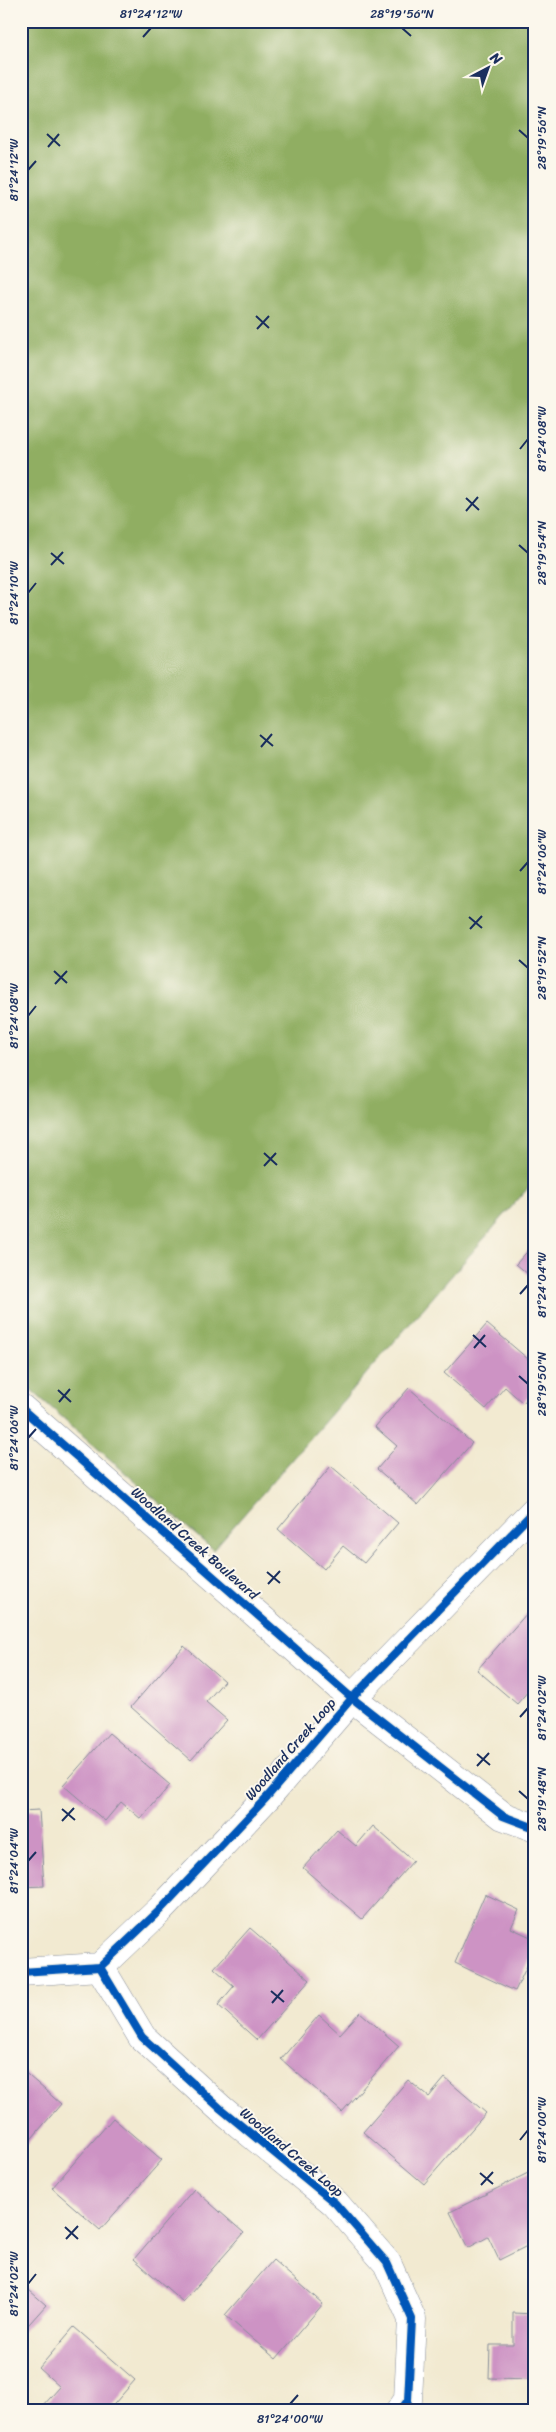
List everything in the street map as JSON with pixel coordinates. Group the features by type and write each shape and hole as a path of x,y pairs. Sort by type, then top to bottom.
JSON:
{"street":[{"name":"Woodland Creek Boulevard","path":"21,1408 352,1698 503,1816 535,1828"},
{"path":"352,1698 535,1510"},
{"name":"Woodland Creek Loop","path":"352,1698 267,1797 160,1909 100,1967 142,2037 221,2109 335,2203 387,2263 412,2319 408,2400 400,2411"},
{"path":"21,1972 100,1967"}],"green space":[{"path":"21,21 535,21 535,1180 213,1550 21,1381"}],"building":[{"path":"535,1243 535,1280 516,1264"},
{"path":"487,1324 535,1365 535,1390 523,1403 505,1387 486,1409 444,1373"},
{"path":"409,1388 472,1443 418,1505 377,1469 397,1446 375,1427"},
{"path":"331,1466 398,1523 364,1563 343,1546 324,1569 278,1529"},
{"path":"535,1604 535,1683 517,1704 477,1670"},
{"path":"184,1646 224,1681 206,1702 227,1720 191,1760 131,1707"},
{"path":"109,1733 170,1785 141,1819 121,1802 105,1821 63,1785"},
{"path":"39,1810 44,1886 21,1887 21,1811"},
{"path":"373,1826 413,1861 362,1919 303,1868 337,1830 356,1846"},
{"path":"485,1894 519,1910 511,1928 535,1939 535,1949 515,1991 455,1963"},
{"path":"250,1928 310,1980 257,2040 218,2005 234,1986 214,1968"},
{"path":"360,2012 399,2046 342,2112 281,2059 319,2015 340,2034"},
{"path":"21,2069 61,2104 27,2144 21,2139"},
{"path":"445,2078 486,2113 424,2184 363,2132 408,2080 429,2097"},
{"path":"113,2118 162,2160 100,2230 52,2188"},
{"path":"534,2170 535,2242 499,2260 488,2237 468,2248 450,2212"},
{"path":"194,2189 244,2233 183,2302 134,2259"},
{"path":"273,2260 323,2304 276,2359 225,2315"},
{"path":"21,2283 46,2305 21,2333"},
{"path":"513,2313 535,2314 535,2379 489,2378 490,2345 513,2345"},
{"path":"74,2327 135,2380 108,2411 46,2411 42,2407 60,2387 39,2368"}],"cycle path":[{"path":"21,1408 352,1698 503,1816 535,1828"},
{"path":"21,1972 100,1967 161,1909 267,1797 352,1698 535,1510"},
{"path":"100,1967 142,2037 221,2109 335,2203 387,2263 412,2319 408,2400 400,2411"}]}
